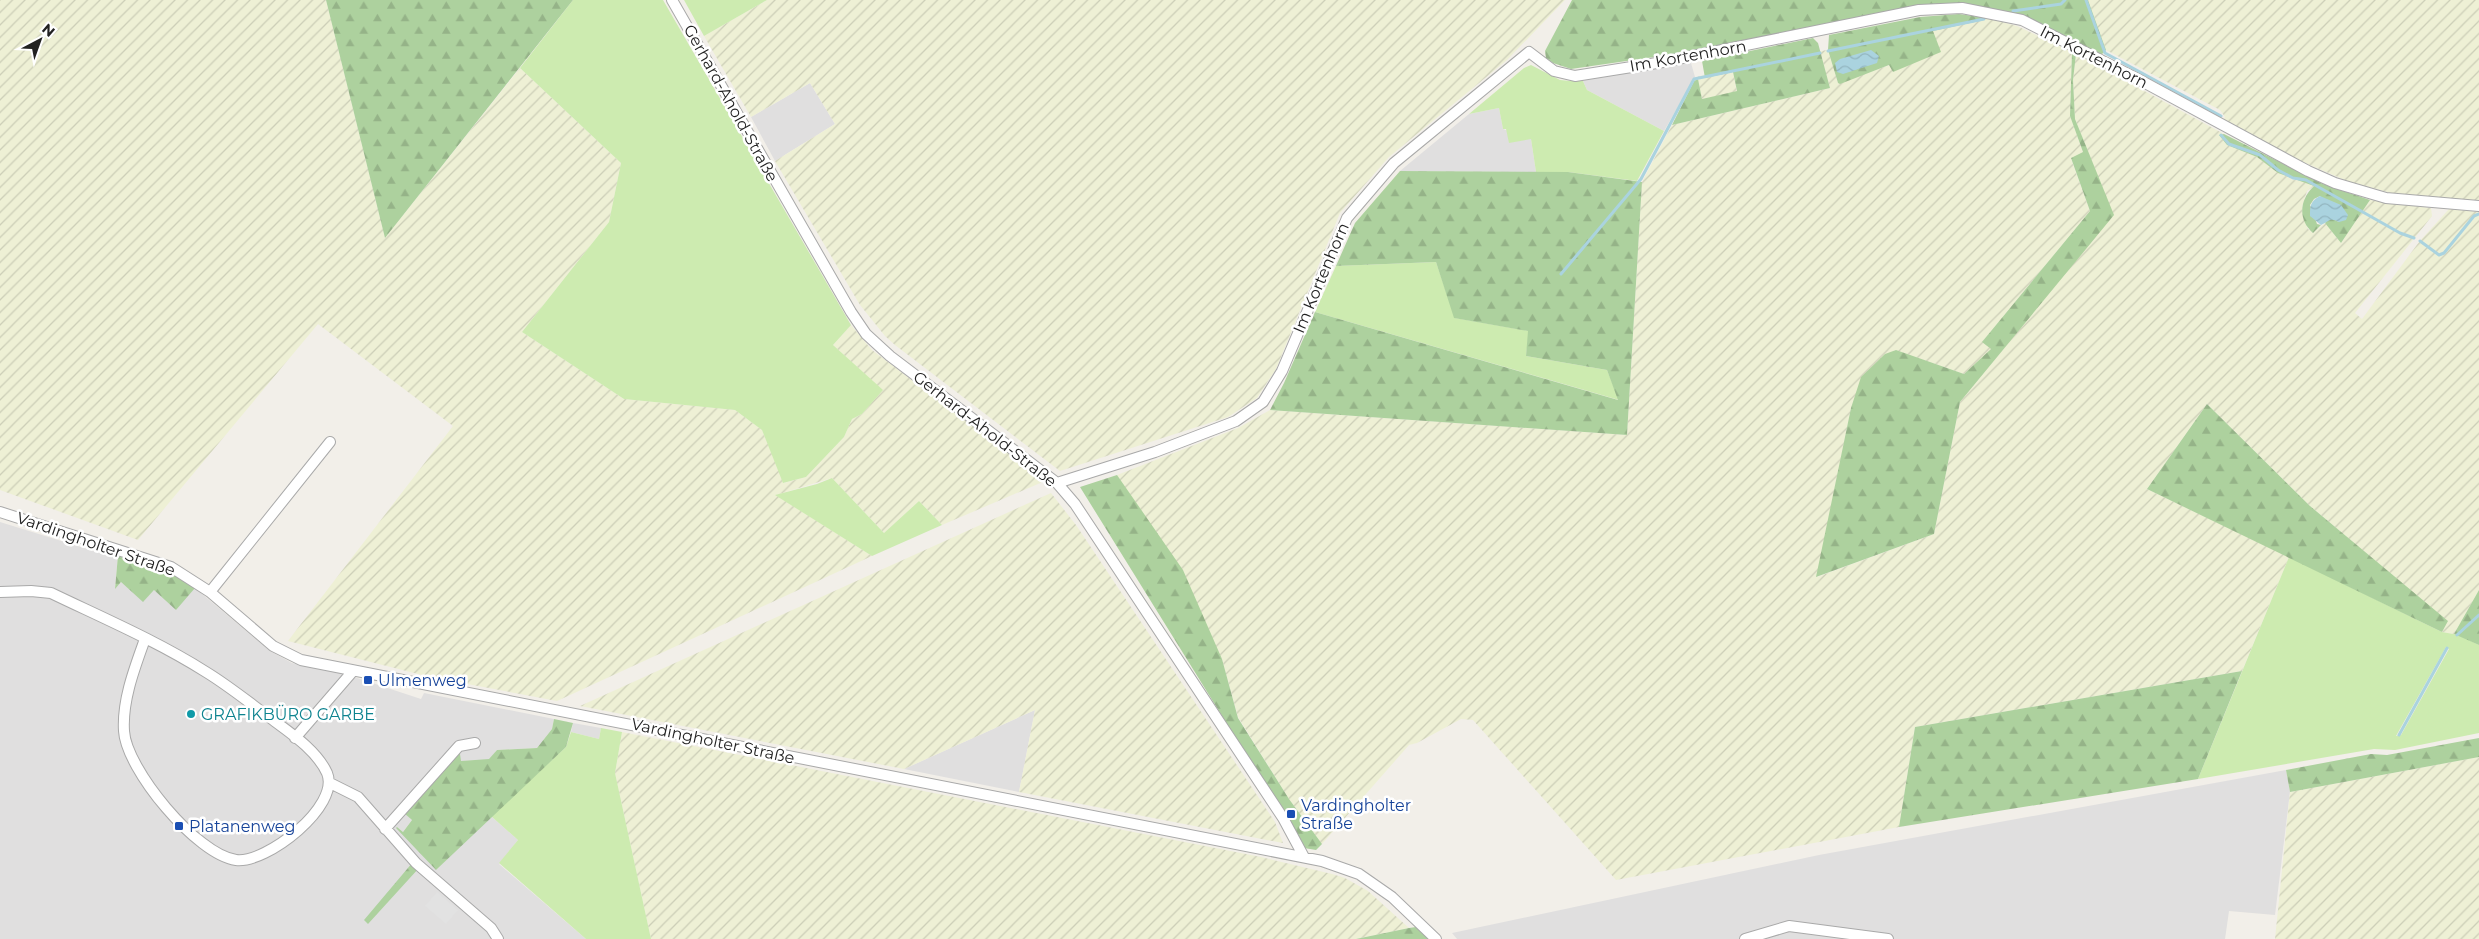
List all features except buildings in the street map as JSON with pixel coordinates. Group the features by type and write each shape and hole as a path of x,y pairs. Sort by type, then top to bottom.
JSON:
{"street":[{"name":"Gerhard-Ahold-Straße","path":"672,0 788,206 866,334 890,356 1057,483 1075,504 1283,818 1304,857"},
{"name":"Im Kortenhorn","path":"1057,483 1155,452 1236,421 1263,402 1282,371 1347,218 1394,163 1529,52 1554,71 1575,76 1663,62 1919,10 1962,8 2022,20 2136,78 2308,171 2335,183 2386,198 2479,206"},
{"path":"210,592 330,442"},
{"name":"Vardingholter Straße","path":"0,512 171,567 210,592 273,646 301,660 1304,857 1359,874 1392,897 1436,939"},
{"path":"0,592 31,591 51,594 145,639 207,672 296,738 319,761 330,782 358,797 421,868 504,939"},
{"path":"145,639 134,669 125,709 124,731 129,753 140,774 170,813 199,839 229,858 249,860 261,856 307,821 325,796 330,782"},
{"path":"296,738 353,671"},
{"path":"385,829 459,746 475,743"},
{"path":"1746,939 1789,926 1888,939"},
{"path":"491,928 498,939"}],"shaded area":[{"path":"1691,63 1695,77 1664,131 1587,90 1582,79"},
{"path":"810,83 835,124 775,161 751,117"},
{"path":"1499,108 1503,129 1531,139 1536,172 1400,171 1469,114"},
{"path":"0,522 113,557 114,553 118,555 115,588 121,582 143,601 154,590 195,588 270,651 292,663 345,674 421,699 424,693 554,719 552,729 537,748 497,750 489,760 461,761 405,813 412,820 403,832 397,827 436,870 491,816 518,840 499,864 586,939 0,939"},
{"path":"1035,710 1019,792 904,769"},
{"path":"573,723 601,728 599,739 571,732"},
{"path":"2286,770 2290,792 2275,915 2229,911 2225,939 1457,939 1452,933 1819,855"},
{"path":"437,892 458,910 446,924 425,906"}],"green space":[{"path":"0,0 326,0 385,238 520,68 621,163 609,222 522,332 624,399 735,410 762,430 784,483 806,477 844,437 852,419 862,414 882,390 833,345 851,325 872,350 1045,481 942,525 919,501 884,533 832,478 776,495 872,556 557,701 430,677 288,641 453,426 318,324 138,540 0,490"},
{"path":"326,0 573,0 385,238"},
{"path":"573,0 663,0 851,325 833,345 883,390 862,414 852,419 844,437 806,477 783,483 762,430 735,410 624,399 522,332 609,222 621,163 520,68"},
{"path":"684,0 767,0 704,36"},
{"path":"767,0 1565,0 1507,60 1389,157 1340,213 1276,369 1257,398 1228,417 1060,471 895,345 885,336 860,305 775,161 835,124 810,83 751,117 704,36"},
{"path":"1572,0 2088,0 2106,50 2101,55 2034,22 2014,15 1993,9 1946,4 1918,5 1682,53 1571,69 1553,63 1546,58 1545,51"},
{"path":"2088,0 2479,0 2479,201 2391,193 2347,181 2303,162 2223,120 2225,117 2220,110 2106,50"},
{"path":"1959,14 1980,17 1984,20 1933,31 1941,52 1893,72 1889,65 1840,84 1838,83 1828,50 1829,35 1920,17"},
{"path":"1984,17 2017,26 2072,52 2070,116 2083,152 2071,159 2090,211 1983,341 1991,349 1964,374 1895,350 1851,408 1817,577 1934,534 1960,402 2113,215 2075,119 2073,80 2076,54 2224,134 2219,135 2227,145 2257,157 2293,180 2304,181 2314,186 2307,191 2302,207 2303,217 2308,229 2313,233 2325,223 2341,243 2370,200 2431,208 2432,216 2355,313 2362,319 2419,242 2449,209 2479,212 2479,590 2454,634 2442,632 2447,621 2310,506 2207,404 2147,489 2289,557 2242,671 1915,727 1899,827 1616,880 1473,720 1461,719 1417,743 1409,745 1322,844 1289,799 1238,717 1222,659 1117,475 1238,428 1270,410 1627,435 1642,182 1672,125 1830,88 1820,51 1828,50 1838,83 1890,65 1893,72 1933,31 1984,20"},
{"path":"1813,38 1818,43 1830,88 1672,125 1694,81 1698,79 1702,99 1737,91 1733,72 1705,78 1702,61"},
{"path":"2072,52 2076,54 2073,80 2075,119 2114,215 1960,402 1934,534 1816,577 1851,408 1861,377 1885,354 1896,350 1964,374 1991,349 1982,342 2090,211 2071,158 2083,152 2070,116"},
{"path":"1531,65 1560,80 1582,79 1587,90 1664,131 1637,181 1568,172 1536,172 1531,139 1509,143 1506,129 1503,129 1499,108 1469,114 1524,68"},
{"path":"1733,72 1737,92 1702,99 1697,77 1704,75 1705,78"},
{"path":"2224,134 2323,184 2370,200 2341,243 2325,223 2328,219 2339,222 2320,196 2314,199 2310,205 2317,224 2321,225 2313,233 2304,222 2302,209 2309,191 2314,186 2278,173 2257,157 2227,145 2219,135"},
{"path":"1400,171 1568,172 1642,182 1627,435 1270,410 1315,312 1618,400 1607,370 1526,356 1528,331 1454,318 1436,262 1336,266 1355,223"},
{"path":"1436,262 1455,318 1529,331 1526,356 1607,370 1619,400 1315,312 1336,266"},
{"path":"2207,404 2310,506 2448,621 2442,632 2147,489"},
{"path":"1117,475 1183,570 1222,659 1238,718 1289,799 1322,844 1316,850 1304,848 1080,487"},
{"path":"832,478 884,533 919,501 942,525 872,556 775,495"},
{"path":"1051,493 1076,525 1275,822 1283,843 1019,792 1035,710 904,769 580,706"},
{"path":"118,555 170,571 195,588 176,610 154,590 143,602 121,582 115,589"},
{"path":"2289,557 2442,632 2459,635 2479,645 2479,733 2395,750 2374,749 2198,779","holes":["2446,647 2449,649 2401,735 2396,736"]},
{"path":"2479,590 2479,645 2454,634"},
{"path":"2242,671 2198,779 1899,827 1915,727"},
{"path":"554,719 573,723 566,747 436,870 396,828 403,832 412,820 404,813 457,753 460,754 461,761 489,759 497,750 537,748 552,729"},
{"path":"601,728 622,732 615,773 651,939 586,939 499,863 518,840 491,816 566,747 571,732 599,739"},
{"path":"622,732 1261,857 1332,874 1345,878 1368,891 1409,928 1356,939 651,939 615,773"},
{"path":"2479,738 2479,757 2290,792 2286,770 2371,754 2387,755"},
{"path":"2479,757 2479,939 2275,939 2290,792"},
{"path":"413,862 419,868 368,924 364,920"},
{"path":"1416,927 1428,939 1356,939 1409,928"}],"water":[{"path":"1871,50 1879,56 1877,63 1843,74 1837,72 1835,63 1840,59"},
{"path":"2320,196 2341,205 2348,215 2346,220 2339,222 2331,220 2321,225 2310,216 2311,204"}],"waterway":[{"path":"2013,11 2061,4 2065,0"},
{"path":"2086,0 2105,53 2221,116"},
{"path":"1828,51 1984,19"},
{"path":"1561,274 1641,179 1694,79 1820,53"},
{"path":"2221,135 2229,144 2260,155 2278,170 2293,178 2306,180 2400,233 2414,238"},
{"path":"2420,241 2439,255 2444,253 2474,216 2479,214"},
{"path":"2457,635 2479,615"},
{"path":"2399,735 2447,648"}],"place":[{"name":"Ulmenweg","path":"368,680"},
{"name":"GRAFIKBÜRO GARBE","path":"191,714"},
{"name":"Vardingholter Straße","path":"1291,814"},
{"name":"Platanenweg","path":"179,826"}]}
